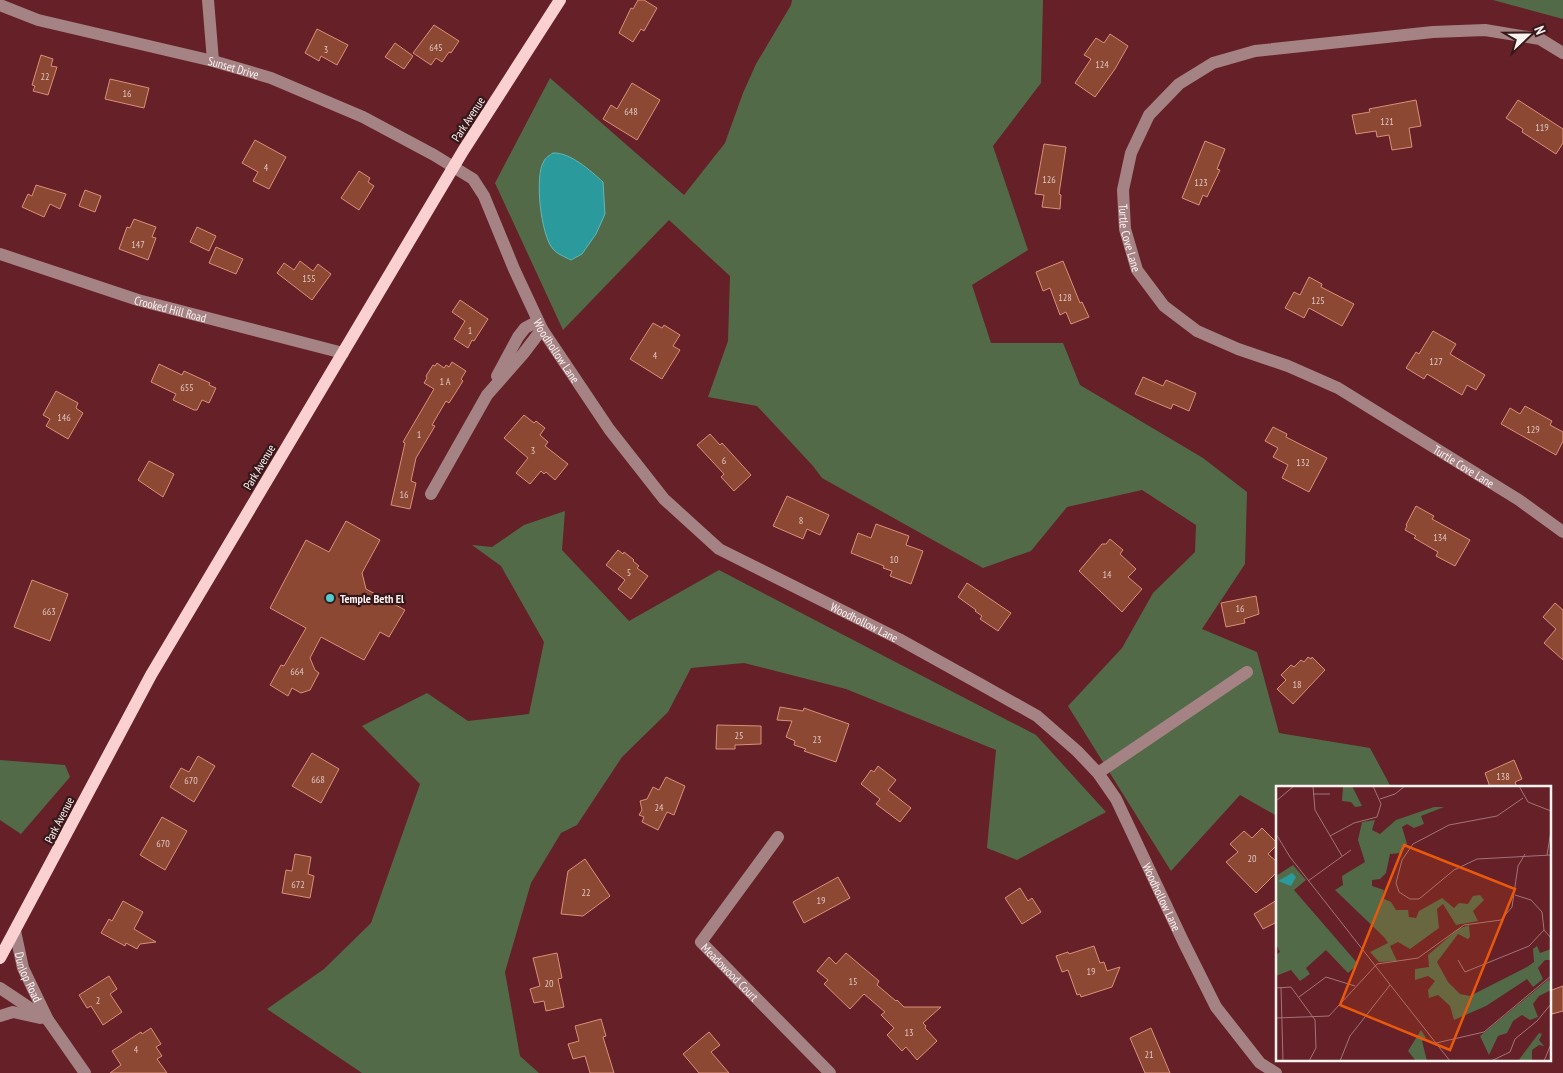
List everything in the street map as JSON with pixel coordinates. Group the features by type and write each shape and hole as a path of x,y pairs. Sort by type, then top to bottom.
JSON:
{"main road":[{"name":"Park Avenue","path":"0,958 151,675 454,168 560,0"}],"street":[{"path":"208,0 214,61"},
{"name":"Sunset Drive","path":"0,5 38,20 214,61 271,78 363,117 454,168"},
{"name":"Turtle Cove Lane","path":"1563,53 1540,39 1485,30 1433,32 1255,51 1213,63 1180,84 1149,115 1131,153 1123,190 1125,229 1137,270 1164,306 1197,331 1238,349 1288,366 1338,388 1519,500 1563,532"},
{"name":"Woodhollow Lane","path":"454,168 473,178 484,196 514,269 540,325 609,429 664,499 719,549 899,639 1037,716 1077,751 1098,773 1116,799 1216,1007 1260,1063 1276,1073"},
{"name":"Crooked Hill Road","path":"0,254 138,300 343,353"},
{"path":"431,494 518,337 525,328 540,325"},
{"path":"1098,773 1246,672"},
{"name":"Meadowood Court","path":"778,837 702,942 830,1073"},
{"name":"Dunlop Road","path":"15,931 24,970 48,1020 85,1073"},
{"name":"Dunlop Road","path":"0,988 48,1020"},
{"name":"Dunlop Road","path":"0,1016 13,1012 48,1020"}],"green space":[{"path":"792,0 1043,0 1041,83 993,146 1028,250 972,285 991,343 1063,343 1080,385 1203,458 1247,492 1245,564 1202,629 1257,652 1279,733 1370,748 1390,786 1276,786 1276,815 1240,795 1171,871 1068,706 1122,648 1153,593 1195,552 1196,525 1142,490 1067,507 1031,551 983,568 822,478 757,406 708,397 728,341 730,276 669,220 563,330 495,183 550,78 684,195 725,143 743,93 756,64 791,5"},
{"path":"1493,0 1563,0 1563,19"},
{"path":"565,511 562,550 629,621 719,570 1036,735 1106,812 1017,860 987,848 996,750 846,689 744,663 691,668 668,712 622,757 577,825 561,833 531,883 505,972 520,1056 539,1073 362,1073 267,1009 324,969 371,923 420,784 362,726 427,693 468,721 529,714 544,642 501,566 472,545 492,547 524,525"},
{"path":"0,760 65,765 70,777 21,834 0,820"}],"water":[{"path":"553,153 573,159 603,182 605,214 596,234 582,254 571,260 553,249 545,232 542,219 539,192 541,169 545,159"}],"building":[{"path":"638,0 644,0 657,8 644,31 641,29 633,42 619,33 631,8 633,9"},
{"path":"434,25 459,41 442,62 436,58 431,65 413,53"},
{"path":"317,29 348,45 337,65 321,56 319,61 305,53"},
{"path":"1110,34 1128,46 1115,69 1095,97 1075,83 1091,59 1084,55 1096,38 1104,43"},
{"path":"395,43 413,56 404,69 385,57"},
{"path":"41,55 53,59 51,66 57,67 48,95 33,91 35,86 32,85"},
{"path":"110,79 149,88 144,108 105,99"},
{"path":"632,83 660,100 637,140 603,119 611,105 617,109"},
{"path":"1416,100 1421,126 1409,128 1412,147 1392,150 1389,135 1377,137 1376,131 1356,134 1352,115 1370,112 1369,109"},
{"path":"1518,100 1563,129 1563,143 1556,154 1522,132 1523,129 1506,118"},
{"path":"255,140 286,157 269,189 253,181 258,172 242,163"},
{"path":"1205,141 1225,149 1217,169 1220,170 1207,197 1203,195 1199,205 1182,198"},
{"path":"1044,144 1066,147 1059,194 1061,195 1060,209 1042,207 1044,195 1035,194"},
{"path":"359,171 370,178 368,182 374,186 359,210 341,198"},
{"path":"36,185 66,194 60,209 50,204 44,217 22,207 28,194 32,196"},
{"path":"85,190 101,196 95,212 79,206"},
{"path":"134,219 156,227 152,237 156,238 148,260 119,249 127,227 130,228"},
{"path":"197,227 216,236 209,251 190,242"},
{"path":"216,247 243,259 236,274 209,263"},
{"path":"300,261 313,271 318,264 331,274 312,300 277,273 284,263 294,270"},
{"path":"1063,261 1080,303 1082,302 1089,317 1071,324 1066,312 1060,315 1050,288 1043,291 1036,272"},
{"path":"1309,277 1322,284 1321,287 1354,304 1342,326 1309,308 1304,318 1285,308 1294,292 1300,295"},
{"path":"460,300 488,319 468,348 454,339 465,321 452,312"},
{"path":"653,323 662,328 664,325 680,335 673,346 680,350 662,379 630,359"},
{"path":"1433,331 1456,344 1450,354 1485,375 1476,390 1467,385 1462,395 1427,374 1424,379 1406,368 1416,352 1419,354"},
{"path":"452,362 466,371 461,379 463,381 449,403 446,401 432,425 435,426 416,458 411,481 416,483 410,509 391,505 405,443 403,442 434,389 424,383 427,378 426,376 433,365 435,366 437,363 444,368 446,365 449,367"},
{"path":"159,364 182,375 184,371 210,383 209,385 216,388 209,403 202,400 197,410 194,410 173,400 176,394 151,382"},
{"path":"1143,377 1163,386 1166,380 1196,393 1189,411 1173,404 1171,409 1135,394"},
{"path":"56,391 78,403 76,408 83,413 68,439 46,426 50,419 43,415"},
{"path":"1525,406 1552,421 1550,425 1563,432 1563,441 1556,455 1501,424 1510,408 1520,414"},
{"path":"524,415 534,423 536,421 545,428 540,435 548,442 545,446 568,464 555,480 546,472 544,474 541,471 530,484 516,473 528,458 504,438"},
{"path":"1273,427 1287,434 1286,437 1327,458 1309,492 1282,478 1288,465 1273,457 1278,448 1265,441"},
{"path":"710,434 720,445 722,443 751,475 734,491 721,477 724,474 697,445"},
{"path":"149,461 174,474 163,497 138,480"},
{"path":"787,496 829,515 820,535 807,529 803,539 773,526"},
{"path":"1416,506 1434,516 1432,519 1470,540 1455,566 1436,556 1438,552 1414,538 1416,536 1405,530"},
{"name":"Temple Beth El","path":"346,521 380,540 362,573 366,589 405,610 389,637 380,632 364,660 321,637 310,658 315,670 319,673 310,690 301,693 292,688 288,696 270,685 281,665 284,666 306,628 270,608 306,540 329,552"},
{"path":"876,524 909,536 906,545 923,551 911,584 890,576 892,571 883,568 884,566 851,553 858,533 871,538"},
{"path":"1110,539 1123,550 1120,554 1136,569 1128,577 1142,589 1122,612 1079,571 1102,544 1106,544"},
{"path":"618,550 634,560 639,566 637,568 648,576 631,599 618,589 625,580 606,565"},
{"path":"32,580 68,594 50,641 14,627"},
{"path":"967,583 1011,613 998,631 980,619 982,616 976,610 958,597"},
{"path":"1256,596 1259,614 1244,619 1245,623 1226,627 1221,603"},
{"path":"1555,603 1563,610 1563,660 1544,643 1556,629 1543,617"},
{"path":"1308,657 1311,659 1312,657 1325,670 1293,704 1277,689 1286,680 1281,675 1291,665 1294,667 1301,660 1304,662"},
{"path":"780,707 803,711 804,708 849,724 836,762 804,751 806,749 794,745 795,741 786,737 792,721 777,720"},
{"path":"717,725 761,726 761,744 735,745 735,749 716,749"},
{"path":"312,753 339,769 321,803 292,786"},
{"path":"198,756 215,766 194,802 170,787 181,768 189,772"},
{"path":"1514,760 1522,779 1515,782 1517,786 1490,786 1485,773"},
{"path":"878,766 896,780 888,790 911,808 900,822 876,804 880,799 861,784 871,770 874,772"},
{"path":"666,777 685,786 674,815 667,812 658,830 642,822 644,817 639,815 642,810 640,801 647,799 653,787 659,790"},
{"path":"162,817 187,831 165,870 140,855"},
{"path":"1262,828 1276,842 1276,846 1268,854 1276,861 1276,873 1256,893 1226,862 1238,852 1230,844 1244,831 1252,838"},
{"path":"295,854 311,857 308,874 314,876 310,898 282,893 286,870 292,871"},
{"path":"585,859 610,896 583,916 561,914 568,871"},
{"path":"838,877 850,898 804,923 793,902"},
{"path":"1020,888 1028,901 1032,898 1041,912 1022,924 1005,898"},
{"path":"123,901 143,912 134,929 156,942 140,944 137,949 126,943 125,946 101,933 109,919 112,921"},
{"path":"1276,901 1276,922 1263,929 1254,914"},
{"path":"1094,946 1100,963 1104,962 1107,971 1120,967 1112,987 1081,997 1080,994 1077,995 1068,970 1062,972 1056,956"},
{"path":"557,953 562,978 558,979 564,1007 546,1011 544,1001 534,1003 530,989 540,986 533,958"},
{"path":"846,953 879,981 877,985 904,1007 941,1007 923,1023 937,1041 917,1060 906,1047 902,1051 887,1035 894,1028 881,1015 885,1012 864,994 850,1009 824,984 828,980 817,971 829,957 836,964"},
{"path":"109,976 117,989 110,994 122,1012 103,1025 91,1006 87,1008 79,995"},
{"path":"1563,986 1563,1011 1552,1014 1550,991"},
{"path":"601,1019 606,1036 603,1037 614,1073 590,1073 585,1056 573,1059 568,1044 579,1041 575,1026"},
{"path":"151,1028 161,1044 156,1047 162,1056 157,1059 167,1073 110,1073 121,1065 112,1051 141,1032 142,1034"},
{"path":"1151,1028 1170,1073 1145,1073 1130,1038"},
{"path":"709,1032 720,1045 711,1052 729,1073 699,1073 683,1054"}],"place":[{"name":"Temple Beth El","path":"330,598"}]}
